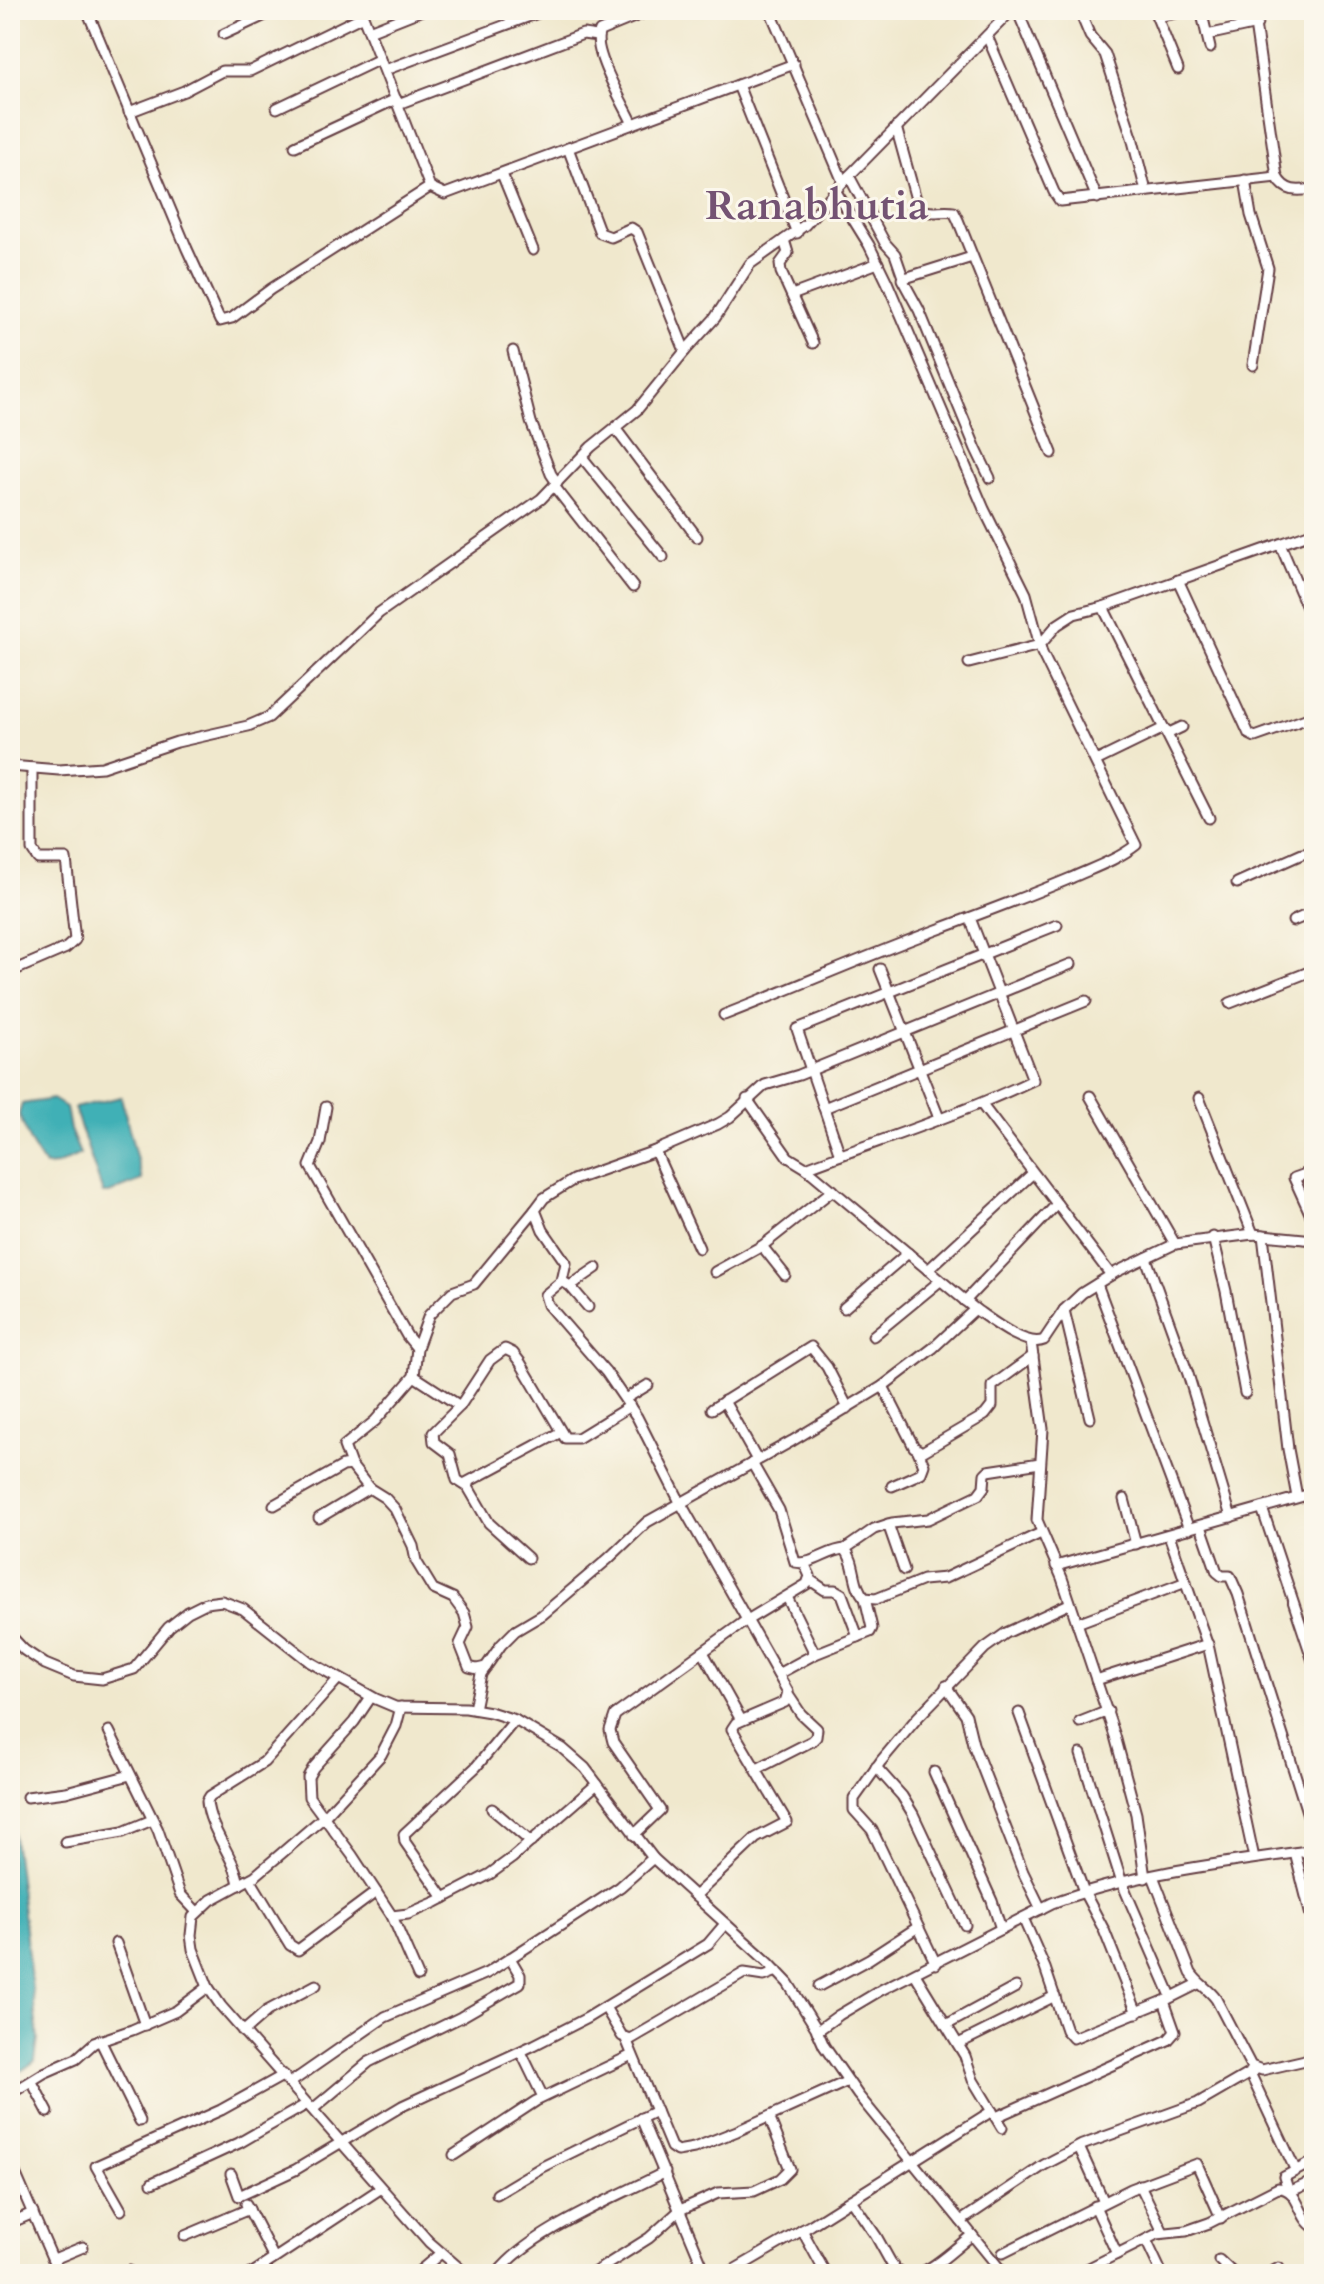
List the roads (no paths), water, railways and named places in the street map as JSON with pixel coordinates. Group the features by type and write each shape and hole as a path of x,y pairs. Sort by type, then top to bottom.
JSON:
{"street":[{"path":"87,10 220,321 232,318 271,289 430,187"},
{"path":"224,34 276,10"},
{"path":"369,31 422,10"},
{"path":"385,70 546,10"},
{"path":"633,124 604,63 597,36 600,31 651,10"},
{"path":"770,10 846,179 895,254 990,478"},
{"path":"10,766 83,770 102,767 177,742 260,722 278,710 379,613 541,499 554,481 637,410 715,318 750,264 797,233 896,127 1015,10 1097,198"},
{"path":"1079,10 1090,36 1105,54 1146,191"},
{"path":"1178,69 1156,14 1190,10"},
{"path":"1201,10 1210,48"},
{"path":"1253,10 1277,177 1286,189 1314,189"},
{"path":"129,112 184,91 222,71 255,69 363,16 430,187 445,194 794,64"},
{"path":"1207,35 1257,24"},
{"path":"295,146 397,102 583,34 597,36"},
{"path":"987,36 1057,198 1065,202 1277,177"},
{"path":"277,108 380,59"},
{"path":"738,85 797,233"},
{"path":"896,127 917,203 922,211 954,212 1052,453"},
{"path":"568,148 600,233 607,238 631,228 637,232 685,351"},
{"path":"502,174 533,250"},
{"path":"1245,180 1251,215 1268,268 1253,365"},
{"path":"724,1015 1099,866 1136,845 1040,645 1026,594 984,509 878,263 835,190"},
{"path":"784,240 788,253 780,267 813,343"},
{"path":"903,277 972,257"},
{"path":"792,295 878,263"},
{"path":"513,351 527,409 554,481 633,587"},
{"path":"615,428 697,537"},
{"path":"582,457 663,557"},
{"path":"969,663 1040,645 1057,625 1074,614 1103,607 1314,532"},
{"path":"1280,544 1314,624"},
{"path":"1178,580 1249,734 1255,737 1314,716"},
{"path":"1103,607 1209,818"},
{"path":"1096,761 1182,727"},
{"path":"10,972 66,948 75,940 66,859 38,859 32,850 32,768"},
{"path":"1237,883 1302,854 1314,853"},
{"path":"1293,921 1314,912"},
{"path":"806,1168 982,1105 1033,1080 970,918"},
{"path":"840,1155 797,1029 1057,925"},
{"path":"486,1667 469,1667 460,1644 468,1627 464,1613 453,1598 433,1589 416,1561 413,1546 395,1509 369,1488 351,1465 344,1446 375,1421 414,1376 417,1348 429,1315 452,1292 474,1284 544,1198 586,1174 655,1151 730,1117 765,1085 811,1070 1071,964"},
{"path":"880,969 939,1118"},
{"path":"1230,1003 1314,970"},
{"path":"824,1108 1086,1001"},
{"path":"1090,1096 1175,1244"},
{"path":"1199,1098 1258,1235 1297,1497"},
{"path":"747,1099 788,1157 806,1168 975,1309 1031,1342 1044,1340 1064,1310 1082,1293 1111,1275 1175,1244 1213,1237 1258,1235 1314,1240"},
{"path":"982,1105 1111,1275"},
{"path":"326,1107 320,1142 310,1166 407,1336 417,1348"},
{"path":"655,1151 699,1248"},
{"path":"1314,1171 1294,1178 1314,1219"},
{"path":"928,1270 1033,1173"},
{"path":"715,1272 762,1246 833,1190"},
{"path":"965,1301 1057,1204"},
{"path":"535,1210 543,1230 566,1263 566,1283 588,1307"},
{"path":"1213,1237 1245,1393"},
{"path":"762,1246 785,1275"},
{"path":"844,1308 908,1253"},
{"path":"1146,1258 1188,1374 1231,1517"},
{"path":"596,1268 545,1295 548,1305 597,1361 627,1403 789,1696 801,1714 817,1729 816,1737 757,1769"},
{"path":"873,1336 940,1281"},
{"path":"1097,1284 1189,1529"},
{"path":"474,1709 479,1682 486,1667 515,1631 542,1615 647,1522 883,1386 933,1348 975,1309"},
{"path":"1064,1310 1090,1418"},
{"path":"1031,1342 1043,1429 1036,1514 1108,1711 1136,1814 1149,1877 1191,1973 1198,1984 1209,1989 1216,1999 1253,2071 1295,2169"},
{"path":"712,1409 811,1347 827,1367 848,1408"},
{"path":"528,1558 489,1523 455,1475 450,1454 434,1442 432,1435 460,1406 490,1360 500,1351 509,1350 520,1362 565,1438 578,1438 648,1385"},
{"path":"918,1451 927,1450 985,1415 992,1406 992,1386 1033,1356"},
{"path":"414,1376 460,1406"},
{"path":"883,1386 924,1465 921,1473 892,1486"},
{"path":"724,1401 779,1510 795,1562 804,1563 845,1549 874,1529 888,1524 928,1519 978,1495 984,1487 988,1471 1040,1463"},
{"path":"464,1484 561,1432"},
{"path":"274,1505 343,1466 351,1465"},
{"path":"319,1518 369,1488"},
{"path":"1056,1566 1314,1493"},
{"path":"1124,1499 1136,1544"},
{"path":"1262,1508 1314,1664"},
{"path":"888,1524 904,1570"},
{"path":"1201,1526 1217,1572 1230,1576 1238,1594 1314,1834"},
{"path":"865,1598 876,1599 923,1580 945,1578 1041,1533"},
{"path":"1169,1535 1208,1644 1254,1858"},
{"path":"778,1674 815,1654 867,1634 872,1628 865,1598 858,1589 852,1559 845,1549"},
{"path":"804,1563 810,1580 825,1590 842,1594 858,1637"},
{"path":"634,1835 658,1814 659,1805 618,1751 610,1730 611,1722 620,1710 747,1619 810,1580"},
{"path":"1077,1623 1186,1582"},
{"path":"787,1597 815,1654"},
{"path":"10,1635 24,1650 45,1664 74,1676 102,1679 134,1669 169,1627 188,1612 206,1603 222,1601 249,1612 300,1654 371,1697 395,1707 474,1709 515,1720 573,1755 653,1858 699,1892 725,1924 777,1971 848,2081 1004,2274"},
{"path":"936,1964 872,1830 854,1810 854,1799 876,1767 946,1686 996,1640 1069,1604"},
{"path":"1096,1680 1208,1644"},
{"path":"703,1652 741,1720"},
{"path":"239,1885 235,1866 212,1819 207,1801 210,1796 264,1762 338,1679"},
{"path":"946,1686 965,1710 973,1744 1014,1852 1041,1909"},
{"path":"699,1892 756,1838 787,1822 732,1729 741,1720 785,1702 789,1696"},
{"path":"371,1697 308,1777 309,1797 392,1916 418,1976"},
{"path":"401,1707 393,1735 381,1755 324,1817 250,1879 211,1900 197,1912 191,1924 191,1935 208,1987 243,2032 380,2189 458,2272"},
{"path":"1080,1722 1108,1711"},
{"path":"1019,1713 1084,1892 1104,1930 1137,2013"},
{"path":"444,1898 405,1842 404,1834 476,1767 515,1720"},
{"path":"109,1731 152,1820 180,1894 197,1912"},
{"path":"727,2274 994,2114 1168,2040 1175,2032 1168,1998 1122,1883 1081,1754"},
{"path":"876,1767 902,1796 913,1814 965,1925"},
{"path":"934,1772 992,1901 1001,1929"},
{"path":"27,1797 83,1789 130,1775"},
{"path":"392,1916 408,1914 490,1874 597,1784"},
{"path":"492,1809 531,1842"},
{"path":"65,1842 123,1832 152,1820"},
{"path":"817,2031 839,2015 1001,1929 1084,1892 1190,1867 1314,1850"},
{"path":"1295,1853 1314,1928"},
{"path":"121,2210 96,2166 287,2079 385,2017 479,1977 620,1887 653,1858"},
{"path":"250,1879 290,1945 298,1950 376,1892"},
{"path":"1023,1918 1066,2030 1073,2038 1137,2013 1198,1984"},
{"path":"243,2196 342,2143 402,2106 521,2052 605,2007 708,1944 725,1924"},
{"path":"819,1986 869,1959 918,1927"},
{"path":"116,1943 145,2025"},
{"path":"152,2183 310,2106 369,2062 461,2017 520,1983 520,1975 510,1958"},
{"path":"626,2039 640,2035 739,1975 764,1976 777,1971"},
{"path":"915,1974 965,2056 973,2080 1002,2128"},
{"path":"243,2032 267,2011 316,1985"},
{"path":"10,2094 44,2073 76,2059 100,2040 145,2025 183,2007 208,1987"},
{"path":"946,2025 1016,1987"},
{"path":"958,2044 1055,1996"},
{"path":"605,2007 626,2039 671,2147 677,2151 694,2148 848,2081"},
{"path":"100,2040 140,2121"},
{"path":"521,2052 543,2097"},
{"path":"454,2155 543,2097 632,2055"},
{"path":"961,2221 1044,2165 1079,2147 1135,2124 1190,2107 1253,2071 1314,2058"},
{"path":"32,2082 48,2112"},
{"path":"497,2194 542,2167 656,2111"},
{"path":"592,2274 649,2238 680,2210 718,2193 754,2191 786,2174 790,2169 788,2160 769,2117"},
{"path":"641,2118 706,2274"},
{"path":"1079,2147 1117,2254"},
{"path":"10,2161 59,2274"},
{"path":"1314,2161 1284,2177 1302,2215 1314,2227"},
{"path":"1003,2253 1140,2185 1197,2164 1221,2218"},
{"path":"497,2274 509,2259 534,2240 665,2172"},
{"path":"231,2174 239,2196 243,2196 274,2258"},
{"path":"1077,2274 1163,2232 1195,2229 1278,2188 1289,2190 1314,2181"},
{"path":"1140,2185 1163,2232"},
{"path":"251,2274 380,2189"},
{"path":"851,2200 895,2270"},
{"path":"185,2236 249,2209"},
{"path":"10,2223 33,2213"},
{"path":"802,2230 826,2274"},
{"path":"881,2274 895,2270 912,2274 924,2271 972,2235"},
{"path":"1146,2240 1159,2273"},
{"path":"54,2259 83,2247"},
{"path":"416,2274 441,2253"},
{"path":"1219,2260 1234,2274"},
{"path":"1268,2274 1279,2268"}],"water":[{"path":"121,1097 142,1180 103,1193 74,1108"},
{"path":"53,1099 66,1107 70,1130 80,1154 57,1165 45,1166 30,1142 19,1114 22,1104"},
{"path":"10,1803 38,2039 35,2061 10,2079"}],"district":[{"name":"Ranabhutia","path":"817,204"}]}
